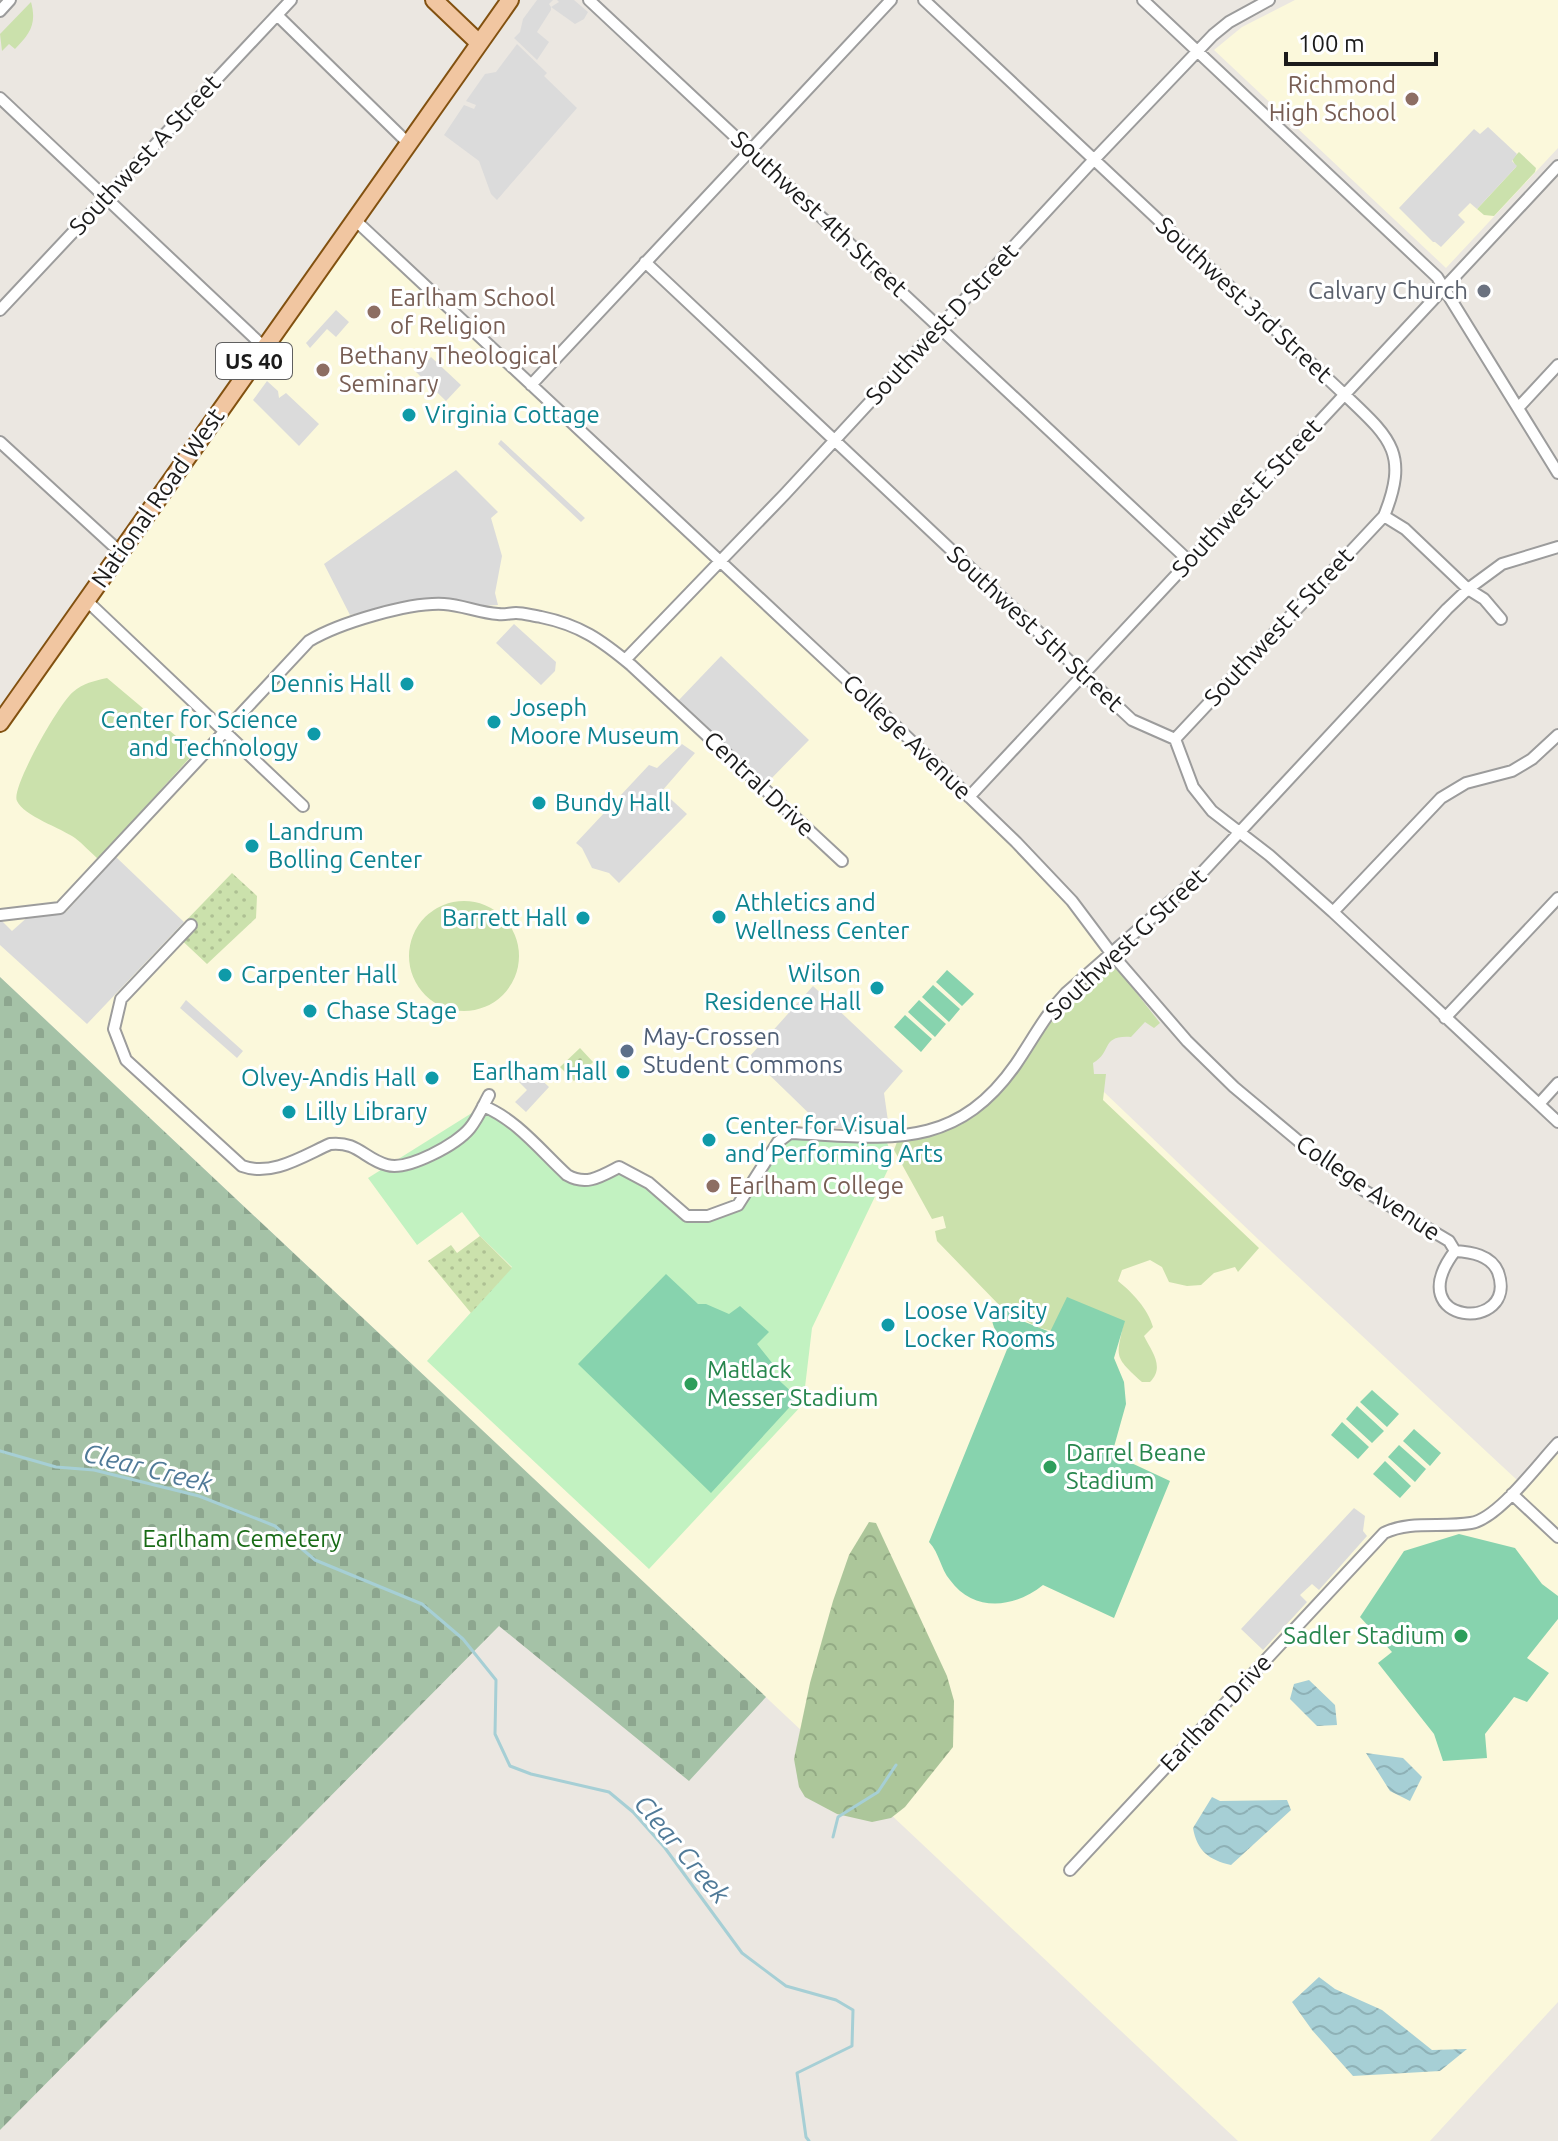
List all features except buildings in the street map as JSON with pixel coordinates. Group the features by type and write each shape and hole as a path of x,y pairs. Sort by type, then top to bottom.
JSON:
{"main road":[{"path":"434,0 479,43"},
{"name":"National Road West","path":"0,723 510,0"}],"street":[{"path":"0,11 10,0"},
{"name":"Southwest A Street","path":"0,310 291,0"},
{"name":"Southwest 4th Street","path":"589,0 1188,560"},
{"path":"531,385 891,0"},
{"name":"Southwest 3rd Street","path":"924,0 1385,435 1393,452 1396,476 1384,516"},
{"path":"1143,0 1437,277 1558,473"},
{"name":"Southwest D Street","path":"625,660 1198,52 1229,22 1269,0"},
{"path":"277,15 410,145"},
{"path":"0,98 264,347"},
{"name":"Southwest E Street","path":"969,797 1558,166"},
{"name":"College Avenue","path":"355,220 969,797 1072,901 1111,953 1187,1041 1262,1113 1365,1191 1449,1241 1455,1251"},
{"name":"Southwest 5th Street","path":"645,262 1132,720 1175,739"},
{"path":"1518,408 1558,365"},
{"path":"0,442 119,551"},
{"path":"1384,516 1405,529 1468,589 1484,599 1501,619"},
{"name":"Southwest F Street","path":"1175,739 1384,516"},
{"name":"Southwest G Street","path":"483,1106 496,1111 515,1126 576,1180 584,1182 619,1167 649,1183 687,1216 708,1216 738,1205 778,1142 790,1133 905,1137 933,1131 967,1113 994,1088 1016,1064 1052,1007 1176,899 1468,589 1502,564 1558,547"},
{"path":"86,600 303,806"},
{"name":"Central Drive","path":"0,915 60,908 309,641 322,633 360,620 431,603 501,615 517,612 551,619 600,639 842,861"},
{"path":"1175,739 1197,795 1218,817 1333,912 1558,1122"},
{"path":"1333,912 1441,798 1466,783 1512,771 1556,741"},
{"path":"1445,1018 1558,898"},
{"path":"191,925 121,999 114,1029 126,1060 242,1166 267,1171 330,1144 341,1143 361,1149 389,1166 405,1165 447,1147 469,1129 489,1095"},
{"path":"1539,1104 1558,1083"},
{"name":"College Avenue","path":"1455,1251 1474,1253 1489,1260 1498,1273 1498,1298 1481,1313 1457,1313 1441,1295 1442,1270 1455,1251"},
{"name":"Earlham Drive","path":"1070,1870 1384,1533 1398,1527 1475,1523 1491,1514 1512,1494 1558,1443"},
{"path":"1512,1494 1558,1537"}],"shaded area":[{"path":"537,0 553,0 549,4 551,10 537,32 549,42 537,60 514,38"},
{"path":"557,0 574,0 588,12 584,19 575,24 551,7 559,2"},
{"name":"Richmond High School","path":"1295,0 1558,0 1558,148 1446,268 1214,50 1242,27"},
{"path":"517,44 577,108 497,200 491,194 479,161 444,135 464,105 474,109 476,105 466,101 485,74 496,72"},
{"path":"1488,127 1517,154 1512,161 1517,166 1477,209 1470,203 1458,215 1465,222 1441,247 1399,208 1474,129 1480,134"},
{"name":"Earlham College","path":"355,220 1016,842 1111,953 1038,1029 1517,1480 1558,1439 1558,2002 1430,2141 1238,2141 0,977 0,723"},
{"path":"336,310 349,322 336,337 327,329 310,348 306,343"},
{"path":"431,357 461,385 446,401 416,372"},
{"path":"267,381 278,391 279,398 286,393 319,424 299,446 253,400"},
{"path":"501,440 585,518 581,522 498,444"},
{"path":"456,470 498,512 491,518 502,556 495,593 498,605 480,606 427,598 350,615 324,564"},
{"path":"514,624 556,662 555,671 541,685 496,643"},
{"path":"721,656 809,740 766,784 678,701"},
{"path":"682,744 695,753 662,791 687,814 619,883 609,873 592,868 576,843 649,765 657,768"},
{"path":"116,857 184,922 87,1024 0,945 0,919 12,931 30,915 66,912"},
{"path":"813,986 903,1071 884,1093 889,1128 824,1128 750,1056"},
{"path":"186,1000 243,1051 237,1058 180,1008"},
{"path":"530,1069 549,1087 526,1112 515,1102 527,1090 518,1081"},
{"path":"1354,1508 1365,1516 1363,1531 1367,1536 1319,1590 1312,1584 1300,1595 1307,1602 1263,1650 1241,1629"}],"green space":[{"path":"31,2 33,23 28,33 15,49 9,44 2,51 0,34"},
{"path":"1519,152 1536,168 1535,172 1494,216 1484,215 1477,209 1516,167 1512,159"},
{"path":"107,678 195,752 98,859 75,838 27,812 17,801 17,793 38,746 67,699 81,686"},
{"path":"232,873 257,896 256,918 207,964 174,933"},
{"path":"464,901 485,905 503,917 515,935 519,956 515,977 503,995 485,1007 464,1011 443,1007 425,995 413,977 409,956 413,935 425,917 443,905"},
{"path":"1107,966 1117,968 1160,1023 1154,1028 1145,1022 1131,1037 1111,1041 1093,1063 1094,1074 1106,1074 1103,1100 1259,1248 1238,1272 1235,1267 1214,1273 1201,1285 1169,1282 1162,1267 1150,1260 1122,1270 1118,1281 1139,1301 1153,1327 1144,1336 1157,1365 1150,1382 1142,1382 1121,1360 1119,1349 1124,1321 1066,1331 1052,1330 1027,1321 1016,1310 1002,1308 937,1241 935,1231 946,1228 943,1216 932,1219 894,1150 897,1142 933,1135 982,1109 1020,1068 1068,998 1092,975"},
{"path":"947,970 974,994 962,1006 936,982"},
{"name":"Earlham Cemetery","path":"0,977 766,1697 689,1781 499,1626 0,2130"},
{"path":"933,985 960,1009 949,1022 922,997"},
{"path":"919,1000 946,1024 935,1037 908,1012"},
{"path":"905,1015 932,1039 921,1052 894,1027"},
{"path":"580,1048 593,1062 574,1081 560,1067"},
{"path":"483,1106 576,1180 619,1167 688,1216 738,1205 790,1133 885,1137 893,1159 812,1328 803,1404 649,1569 427,1361 512,1267 480,1236 462,1212 417,1245 368,1178"},
{"path":"480,1236 512,1268 471,1313 428,1261 451,1245 457,1253"},
{"name":"Matlack Messer Stadium","path":"666,1274 698,1304 706,1304 729,1314 740,1306 769,1332 757,1344 773,1364 768,1370 798,1398 711,1493 578,1364"},
{"name":"Darrel Beane Stadium","path":"1067,1297 1125,1321 1114,1358 1124,1382 1126,1404 1112,1454 1170,1481 1114,1618 1043,1585 1020,1599 1008,1602 995,1604 971,1598 950,1580 929,1542 1010,1342 998,1334 992,1320 1002,1308 1016,1310 1025,1322 1050,1332"},
{"path":"1372,1390 1399,1414 1387,1427 1360,1402"},
{"path":"1357,1406 1384,1431 1372,1443 1346,1419"},
{"path":"1342,1422 1369,1447 1358,1459 1331,1435"},
{"path":"1414,1429 1441,1453 1430,1466 1403,1441"},
{"path":"1399,1445 1426,1469 1415,1482 1388,1457"},
{"path":"1385,1461 1411,1486 1400,1498 1373,1474"},
{"path":"869,1522 876,1523 947,1676 954,1701 953,1747 905,1807 891,1818 872,1822 837,1814 805,1797 799,1787 794,1759 810,1683 833,1601 849,1555"},
{"name":"Sadler Stadium","path":"1459,1534 1515,1548 1542,1584 1558,1596 1558,1619 1527,1658 1549,1673 1527,1702 1514,1697 1485,1734 1487,1758 1443,1761 1434,1734 1378,1663 1392,1652 1360,1617 1404,1551"}],"water":[{"path":"1309,1680 1335,1705 1337,1725 1317,1726 1290,1699 1294,1684"},
{"path":"1366,1753 1403,1758 1422,1777 1410,1801 1390,1791"},
{"path":"1212,1797 1220,1801 1287,1800 1291,1810 1231,1865 1205,1853 1195,1836 1193,1828"},
{"path":"1319,1977 1335,1989 1382,2010 1432,2050 1467,2049 1440,2071 1353,2076 1292,2002"}],"waterway":[{"name":"Clear Creek","path":"0,1451 56,1467 94,1470 199,1496 275,1526 315,1560 422,1604 463,1639 496,1680 495,1734 510,1766 531,1774 609,1792 633,1812 665,1848 742,1953 786,1986 836,2000 853,2010 852,2046 797,2073 809,2141"},
{"path":"833,1837 838,1817 878,1792 896,1765"}],"place":[{"name":"Richmond High School","path":"1412,99"},
{"name":"Calvary Church","path":"1484,291"},
{"name":"Earlham School of Religion","path":"374,312"},
{"name":"Bethany Theological Seminary","path":"323,370"},
{"name":"Virginia Cottage","path":"409,415"},
{"name":"Dennis Hall","path":"407,684"},
{"name":"Joseph Moore Museum","path":"494,722"},
{"name":"Center for Science and Technology","path":"314,734"},
{"name":"Bundy Hall","path":"539,803"},
{"name":"Landrum Bolling Center","path":"252,846"},
{"name":"Athletics and Wellness Center","path":"719,917"},
{"name":"Barrett Hall","path":"583,918"},
{"name":"Carpenter Hall","path":"225,975"},
{"name":"Wilson Residence Hall","path":"877,988"},
{"name":"Chase Stage","path":"310,1011"},
{"name":"May-Crossen Student Commons","path":"627,1051"},
{"name":"Earlham Hall","path":"623,1072"},
{"name":"Olvey-Andis Hall","path":"432,1078"},
{"name":"Lilly Library","path":"289,1112"},
{"name":"Center for Visual and Performing Arts","path":"709,1140"},
{"name":"Earlham College","path":"713,1186"},
{"name":"Loose Varsity Locker Rooms","path":"888,1325"},
{"name":"Matlack Messer Stadium","path":"691,1384"},
{"name":"Darrel Beane Stadium","path":"1050,1467"},
{"name":"Sadler Stadium","path":"1461,1636"}]}
